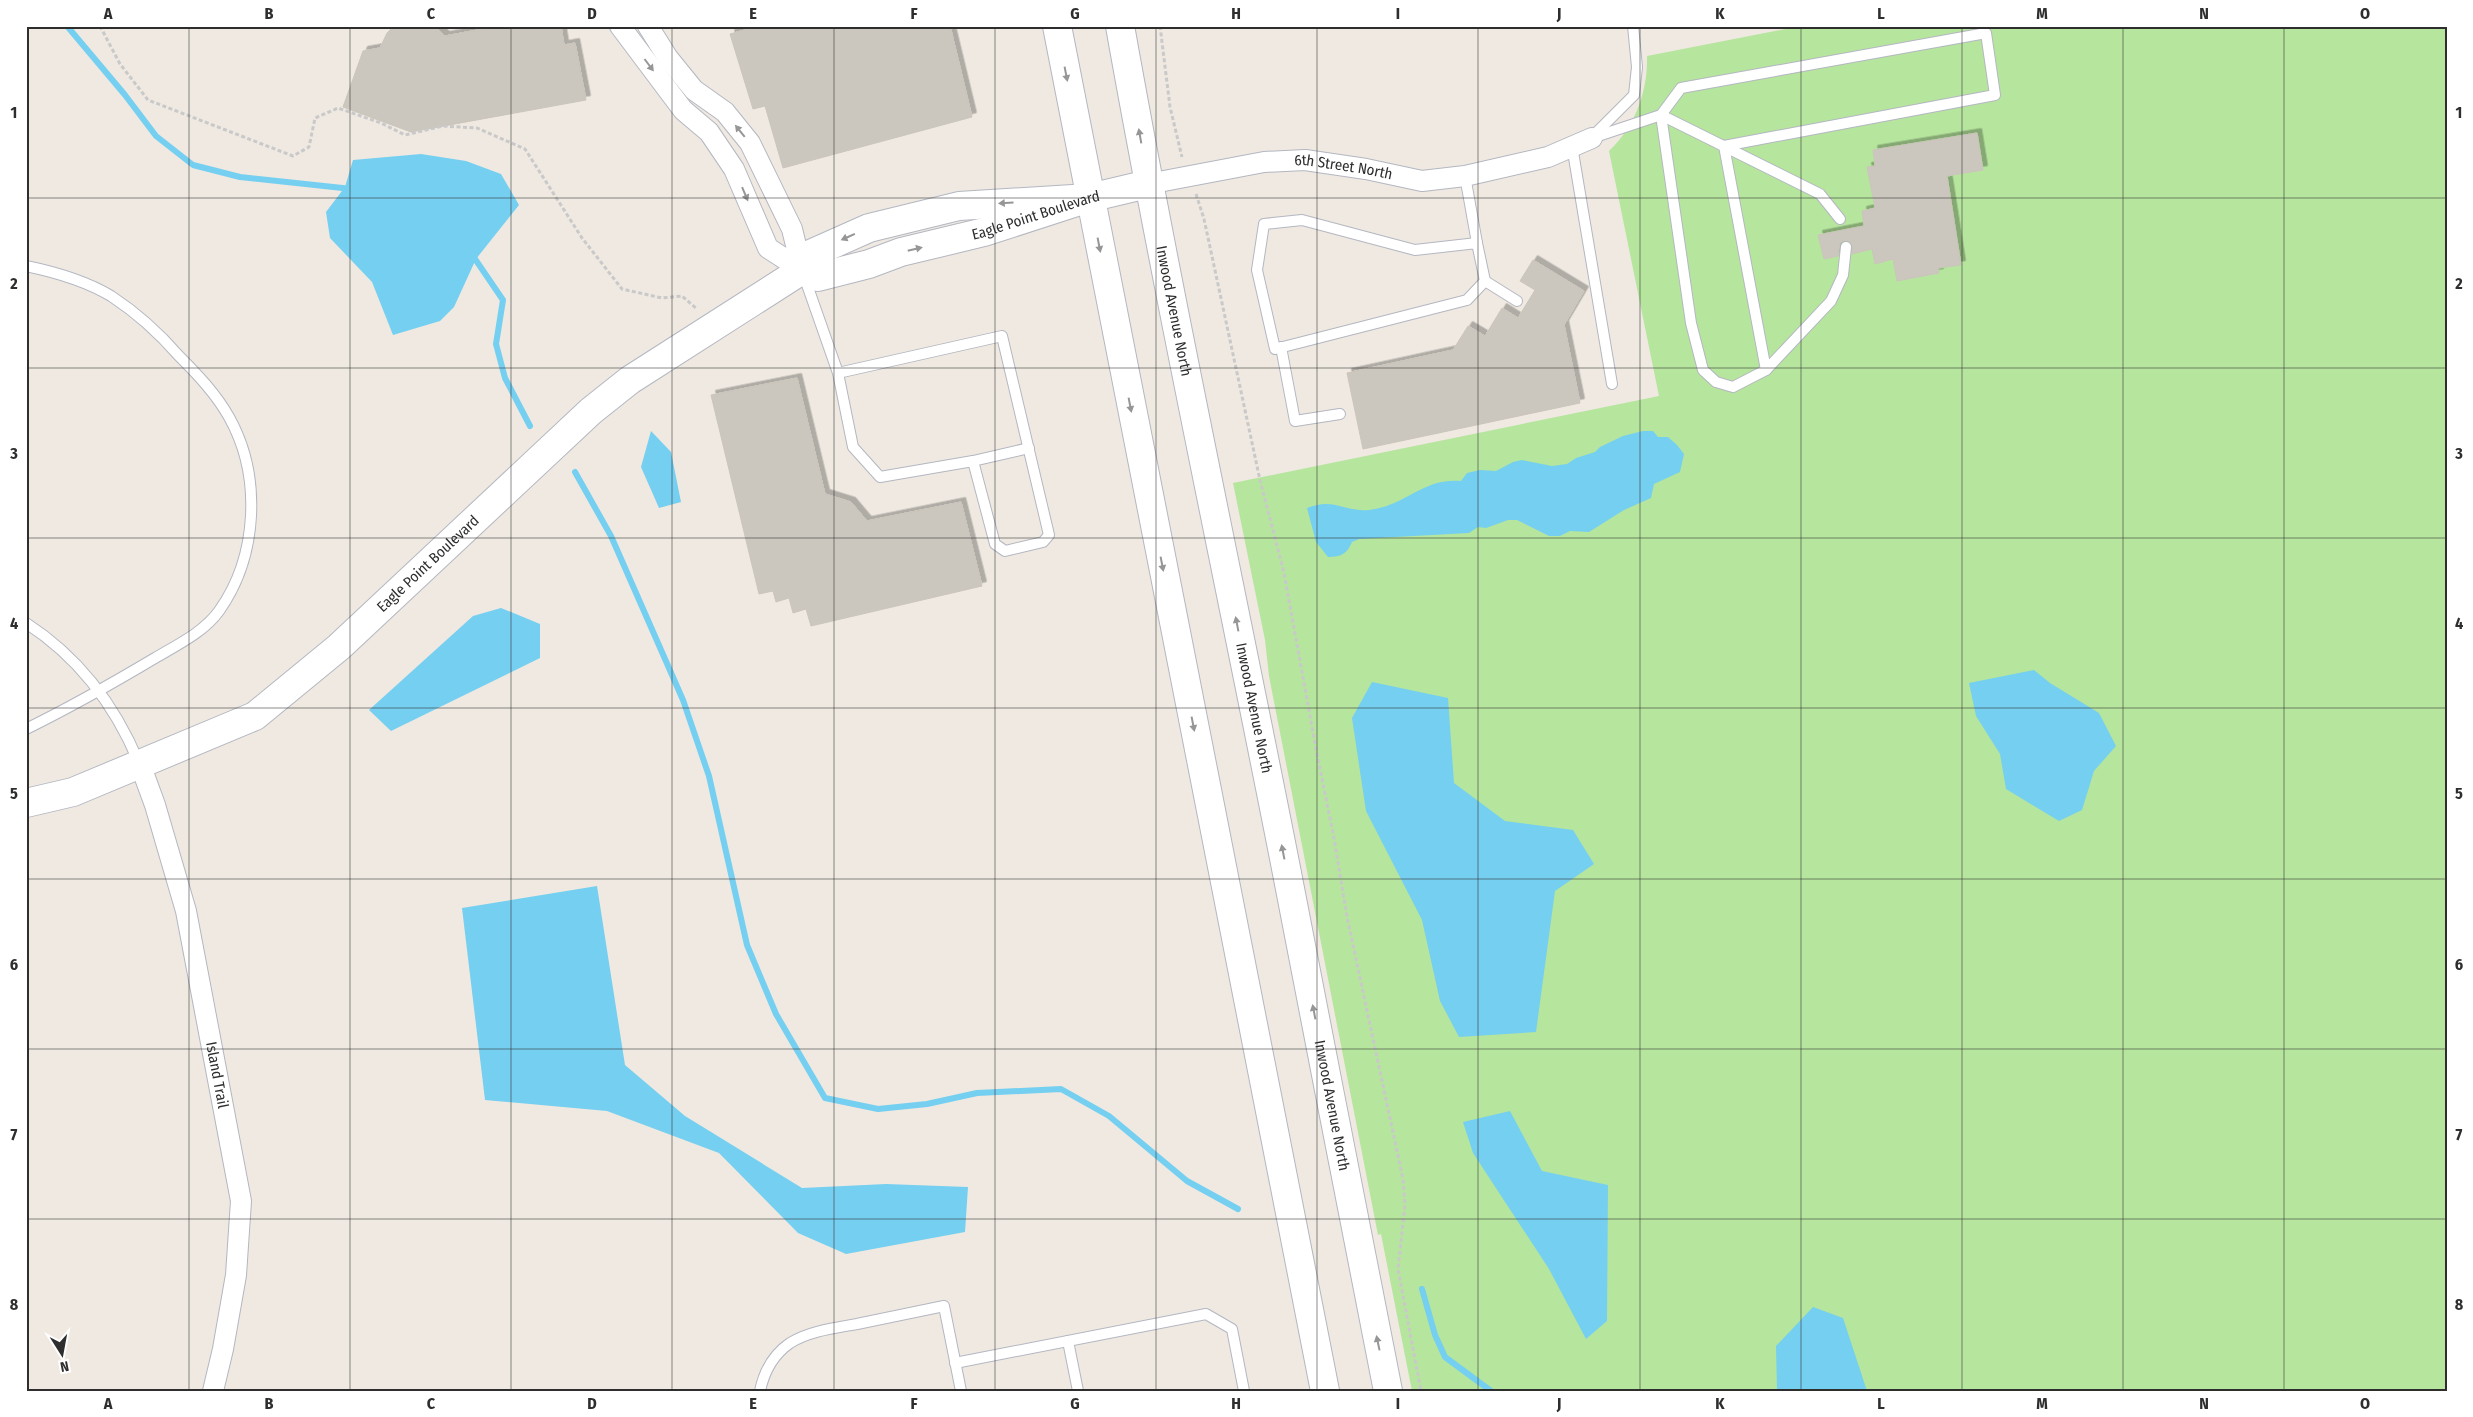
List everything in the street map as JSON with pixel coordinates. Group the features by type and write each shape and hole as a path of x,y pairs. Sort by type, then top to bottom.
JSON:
{"main road":[{"path":"1057,26 1089,198 1325,1391"},
{"name":"Inwood Avenue North","path":"1120,26 1148,184 1286,866 1354,1226 1388,1391"},
{"name":"6th Street North","path":"1089,198 1148,184"},
{"name":"Eagle Point Boulevard","path":"26,803 73,792 256,716 339,647 568,432 630,380 802,270 818,278 869,264 901,252 984,232 1089,198"}],"street":[{"path":"620,26 683,110 709,132 734,169 768,248 802,270"},
{"path":"648,26 668,58 694,90 724,112 750,143 792,229 802,270"},
{"name":"6th Street North","path":"1148,184 1264,162 1305,160 1366,169 1422,181 1465,176 1548,157 1592,138"},
{"name":"Island Trail","path":"140,764 155,805 186,910 241,1201 236,1275 223,1349 213,1391"}],"lane":[{"path":"1592,138 1634,95 1637,67 1632,26"},
{"path":"1592,138 1661,115 1681,88 1986,33 1995,95 1724,146"},
{"path":"1661,115 1820,194 1840,219"},
{"path":"1661,115 1691,322 1703,370 1716,382 1733,386 1766,370 1831,301 1843,276 1846,247"},
{"path":"1572,146 1612,384"},
{"path":"1724,146 1766,370"},
{"path":"1465,176 1485,281 1517,300"},
{"path":"1477,243 1415,250 1302,220 1264,224 1257,270 1275,349 1467,300 1485,281"},
{"path":"26,266 74,280 110,296 138,315 159,334 212,391 230,418 242,447 249,479 251,527 241,566 232,590 218,613 188,638 101,691 26,729"},
{"path":"802,270 838,373 853,447 880,477 973,461 1029,448"},
{"path":"838,373 1002,336 1049,535 1043,542 1005,551 996,544 973,461"},
{"path":"1281,347 1295,421 1340,414"},
{"path":"26,623 44,635 101,691 125,729 140,764"},
{"path":"760,1391 767,1369 774,1357 787,1346 803,1337 826,1330 944,1306 960,1391"},
{"path":"955,1363 1206,1314 1232,1328 1244,1391"},
{"path":"1068,1341 1076,1390"}],"path":[{"path":"100,26 120,64 148,100 293,156 310,147 315,118 338,108 380,123 405,135 443,126 477,128 525,149 582,238 622,289 662,298 682,296 700,311 712,327"},
{"path":"1160,26 1170,108 1179,148"},
{"path":"1199,204 1255,457 1284,573 1347,917 1403,1179 1405,1205 1398,1269 1421,1391"}],"green space":[{"path":"1801,26 2447,26 2447,1391 1412,1391 1381,1234 1378,1235 1269,676 1265,640 1233,483 1659,396 1609,151 1626,131 1638,108 1645,82 1647,56"}],"water":[{"path":"421,154 466,161 501,174 519,205 476,259 454,307 440,321 393,335 372,282 330,238 326,212 345,187 353,160"},
{"path":"651,431 671,452 681,502 659,508 641,467"},
{"path":"1643,431 1653,431 1658,437 1668,437 1677,445 1684,454 1680,472 1654,484 1651,498 1624,510 1589,532 1570,531 1560,536 1549,536 1517,520 1508,520 1486,528 1478,527 1469,533 1359,539 1352,542 1343,554 1333,557 1328,557 1316,542 1307,508 1326,504 1357,510 1375,509 1397,502 1437,483 1461,481 1467,473 1480,470 1496,471 1513,462 1522,460 1552,466 1567,464 1576,458 1595,452 1600,447 1623,436"},
{"path":"501,608 540,624 540,658 391,731 369,710 473,616"},
{"path":"2034,670 2050,683 2099,713 2116,746 2094,771 2082,810 2059,821 2006,789 2000,754 1976,716 1969,683"},
{"path":"1372,682 1448,698 1454,783 1505,821 1573,830 1594,864 1555,891 1536,1032 1459,1037 1440,1001 1422,920 1366,811 1352,718"},
{"path":"597,886 625,1065 685,1116 802,1188 886,1184 968,1187 965,1232 846,1254 798,1233 719,1153 607,1111 485,1100 462,908"},
{"path":"1510,1111 1542,1171 1608,1185 1607,1321 1586,1339 1549,1269 1473,1153 1463,1122"},
{"path":"1813,1307 1843,1318 1867,1391 1777,1391 1776,1346"}],"building":[{"path":"394,26 435,26 445,36 499,26 561,26 564,45 575,43 586,100 411,132 343,107 363,51 380,48 387,33"},
{"path":"760,26 950,26 972,117 783,168 765,106 753,109 730,34"},
{"path":"1977,133 1983,170 1947,176 1961,265 1938,268 1939,273 1897,281 1893,259 1875,264 1872,249 1852,254 1852,244 1846,240 1840,243 1838,256 1824,259 1818,235 1864,226 1862,211 1875,208 1867,167 1875,166 1873,150"},
{"path":"1533,260 1584,291 1564,325 1580,403 1363,449 1347,373 1453,350 1468,326 1485,336 1502,308 1518,318 1535,290 1520,281"},
{"path":"797,378 825,494 851,502 867,521 961,502 982,586 811,626 806,609 793,613 789,598 776,602 773,591 759,594 711,395"}],"waterway":[{"path":"67,26 125,95 156,136 193,165 240,177 352,189"},
{"path":"471,253 503,300 496,344 505,378 530,426"},
{"path":"575,472 611,536 683,700 709,776 747,945 776,1014 825,1098 878,1109 927,1104 977,1093 1061,1089 1109,1116 1187,1181 1238,1209"},
{"path":"1422,1289 1435,1335 1445,1357 1491,1391"}]}
